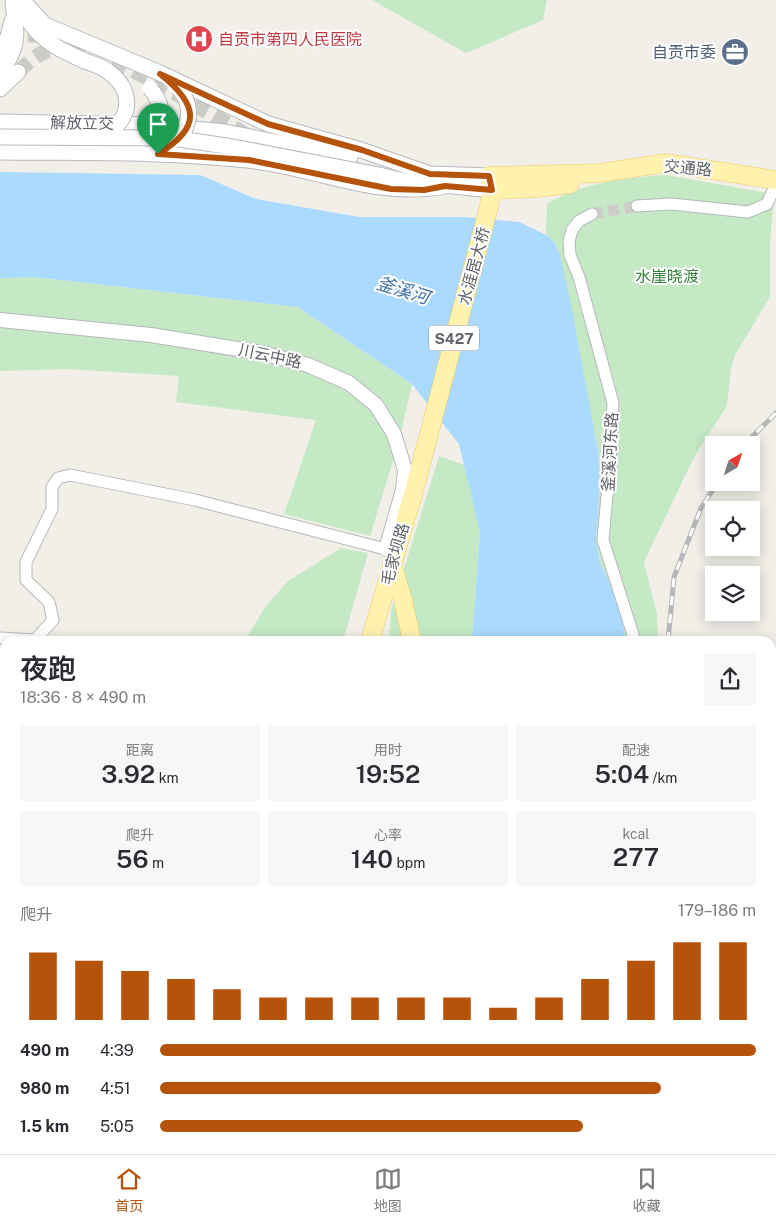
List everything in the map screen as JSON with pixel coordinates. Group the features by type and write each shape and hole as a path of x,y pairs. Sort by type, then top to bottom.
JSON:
{"main road":[{"path":"0,51 8,37 17,1"},
{"path":"17,1 30,25 41,36 59,50 109,72 121,83 127,96 127,110 122,120 113,131 93,138"},
{"path":"0,72 14,50 17,40 17,1"},
{"path":"17,1 45,25 160,74 268,124 362,150 430,174 490,183"},
{"path":"0,89 18,72"},
{"path":"158,154 176,143 182,136 189,123 190,112 186,96 160,74"},
{"path":"126,154 149,143 158,132 162,119 162,107 150,88"},
{"name":"解放立交","path":"0,122 153,125 225,132 430,174"},
{"name":"解放立交","path":"0,137 172,138 233,147 445,186"},
{"path":"0,152 158,154 249,160 391,189 424,190 445,186 490,183"},
{"name":"交通路","path":"490,183 600,173 666,164 776,180"},
{"name":"水涯居大桥","path":"420,466 488,210 490,183"},
{"name":"毛家坝路","path":"363,636 420,466"},
{"path":"391,555 411,636"},
{"name":"毛家坝路","path":"371,636 391,555"},
{"path":"376,636 378,613"}],"street":[{"path":"638,206 671,204 748,212 767,204 776,184"},
{"name":"釜溪河东路","path":"592,214 579,221 572,230 569,241 570,255 579,277 613,403 603,540 633,636"},
{"name":"川云中路","path":"0,320 152,335 262,353 308,365 349,383 376,406 394,434 405,470 391,555"},
{"path":"39,636 53,620 49,602 26,580 26,562 52,508 52,487 58,478 70,475 196,500 391,555"}],"green space":[{"path":"372,0 547,0 543,20 466,53"},
{"name":"水崖晓渡","path":"666,175 774,194 770,244 770,297 735,355 731,369 727,406 708,436 705,436 705,440 694,457 644,562 657,614 658,636 625,636 620,605 600,563 596,542 600,483 598,451 560,255 554,242 546,235 547,204 590,186 620,180"},
{"path":"34,277 297,307 412,384 398,445 370,536 284,514 316,420 176,402 179,376 68,369 0,371 0,278"},
{"path":"439,456 464,465 480,532 472,636 389,636 391,611"},
{"path":"341,548 368,553 344,636 248,636 265,607 288,581"}],"water":[{"name":"釜溪河","path":"0,172 200,175 256,199 359,217 465,217 519,222 546,235 554,242 560,255 570,299 598,451 600,483 596,542 600,563 620,605 625,636 472,636 480,532 459,444 412,384 297,307 34,277 0,278"}],"tunnel":[{"path":"5,38 27,35 49,37 91,52"},
{"path":"18,72 34,58 46,51 67,49"},
{"path":"113,61 158,83 245,134"},
{"path":"592,214 637,206"}],"railway":[{"path":"753,436 776,413"},
{"path":"668,636 674,577 701,508 712,491"}],"place":[{"name":"自贡市第四人民医院","path":"199,39"},
{"name":"自贡市委","path":"735,52"}],"route":[{"path":"160,74 268,124 362,150 430,174 489,176 492,190 445,186 424,190 370,187 306,170 249,160 158,154 176,143 182,136 189,123 190,112 186,96 160,74"}]}
